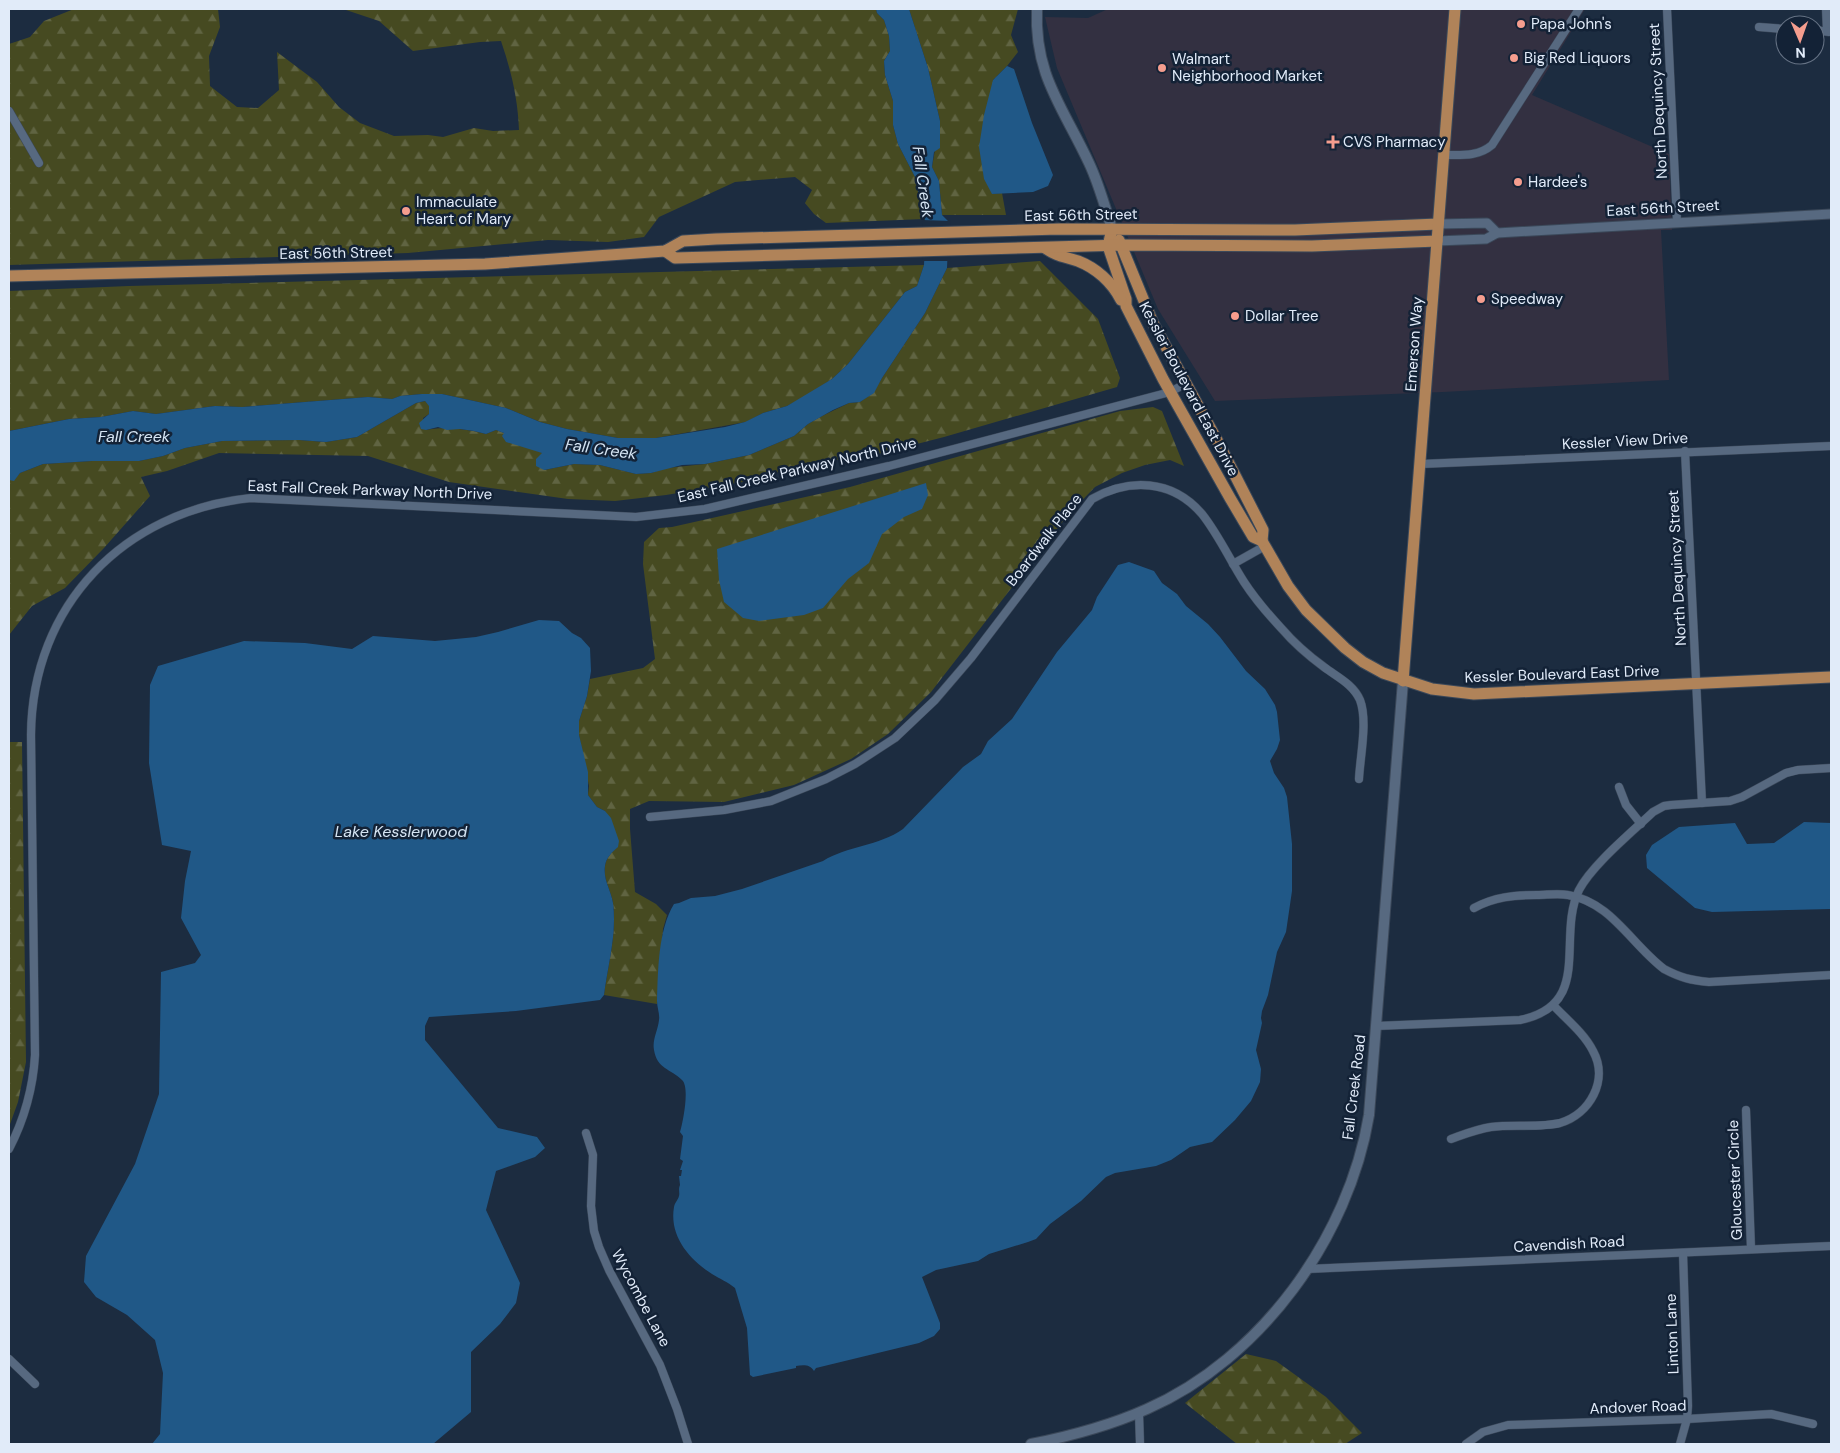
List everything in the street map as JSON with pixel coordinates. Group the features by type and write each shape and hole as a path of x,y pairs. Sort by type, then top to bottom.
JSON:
{"main road":[{"path":"1037,9 1037,38 1044,71 1061,110 1093,172 1112,229 1108,246"},
{"name":"Emerson Way","path":"1403,681 1455,9"},
{"name":"East 56th Street","path":"9,276 485,264 665,251 683,241 1112,229 1295,230 1438,224"},
{"name":"Kessler Boulevard East Drive","path":"1112,229 1123,245 1148,311 1263,530 1264,544 1288,586 1316,621 1363,662 1403,681 1441,691 1474,694 1831,677"},
{"name":"East 56th Street","path":"665,251 675,258 1123,245 1312,246 1437,241"},
{"name":"Kessler Boulevard East Drive","path":"1108,246 1126,299 1126,306 1170,392 1253,537 1264,544"},
{"path":"1045,248 1056,256 1080,262 1098,273 1111,285 1126,306"},
{"name":"Fall Creek Road","path":"1031,1444 1087,1432 1165,1401 1186,1388 1230,1356 1276,1311 1308,1269 1333,1226 1359,1157 1368,1115 1403,681"}],"street":[{"path":"1444,155 1475,154 1484,151 1492,145 1579,9"},
{"name":"North Dequincy Street","path":"1667,9 1677,222"},
{"path":"1826,9 1829,32"},
{"path":"1759,27 1775,28"},
{"path":"9,111 39,163"},
{"name":"East 56th Street","path":"1437,241 1486,239 1497,232 1831,214"},
{"name":"East 56th Street","path":"1438,224 1486,223 1497,232"},
{"name":"East Fall Creek Parkway North Drive","path":"9,1149 28,1101 35,1056 31,728 36,684 49,642 74,597 102,563 142,532 194,509 232,500 257,498 636,517 679,513 705,509 889,466 1170,392 1185,384"},
{"name":"Kessler View Drive","path":"1421,464 1831,446"},
{"name":"North Dequincy Street","path":"1685,451 1702,803"},
{"name":"Boardwalk Place","path":"650,817 724,810 772,801 826,779 855,764 895,738 935,700 959,672 1092,499 1114,488 1133,485 1149,485 1170,491 1194,506 1205,519 1262,607 1306,653 1347,683 1358,696 1363,716 1359,779"},
{"path":"1233,564 1264,544"},
{"path":"1376,1026 1520,1020 1541,1013 1553,1005 1563,991 1568,979 1571,919 1576,896 1594,870 1653,812 1664,806 1720,803 1737,799 1793,770 1831,768"},
{"path":"1619,787 1626,804 1641,824"},
{"path":"1474,908 1501,897 1564,894 1576,896 1592,902 1605,911 1660,966 1683,979 1709,982 1831,976"},
{"path":"1451,1140 1472,1131 1492,1127 1560,1123 1575,1117 1588,1105 1594,1095 1598,1082 1599,1070 1596,1058 1588,1043 1553,1005"},
{"name":"Gloucester Circle","path":"1746,1110 1751,1249"},
{"name":"Wycombe Lane","path":"586,1133 592,1155 591,1206 598,1243 609,1270 660,1364 678,1409 688,1444"},
{"name":"Cavendish Road","path":"1308,1269 1831,1246"},
{"name":"Linton Lane","path":"1680,1444 1687,1419 1688,1406 1683,1252"},
{"path":"9,1360 35,1384"},
{"path":"1138,1413 1140,1444"},
{"name":"Andover Road","path":"1466,1444 1483,1432 1508,1426 1771,1414 1813,1424"}],"shaded area":[{"path":"1108,9 1585,9 1532,95 1669,154 1672,230 1661,230 1669,380 1443,392 1215,401 1158,309 1057,68 1045,17 1088,18"}],"green space":[{"path":"74,9 218,9 220,27 209,56 210,86 237,107 258,108 279,90 277,52 317,82 339,107 360,123 394,136 428,135 443,137 474,128 493,131 519,130 513,85 501,41 413,51 379,21 343,9 876,9 877,13 884,20 889,36 890,51 884,61 885,75 893,101 893,125 898,144 915,177 924,219 826,223 814,214 805,203 812,190 795,177 735,182 659,217 644,237 608,242 548,240 408,253 9,265 9,44 30,37 44,21"},
{"path":"909,9 1018,9 1011,35 1018,52 993,80 992,194 1002,193 1006,215 942,215 939,181 932,167 940,121 928,68"},
{"path":"1040,261 1098,319 1120,378 1117,387 878,454 802,465 749,481 666,495 615,501 568,499 449,482 368,456 219,453 167,471 141,477 150,496 104,548 65,588 32,606 9,635 9,480 14,480 20,473 43,464 139,461 163,456 185,448 222,441 299,440 326,442 357,437 416,403 425,401 429,405 429,414 423,418 426,430 440,428 456,429 486,434 496,430 504,433 520,445 543,453 544,470 574,464 600,465 636,474 705,464 749,455 794,436 820,417 849,403 860,402 873,393 925,313 947,268"},
{"path":"924,265 917,286 905,292 848,364 832,379 787,406 763,413 746,422 656,438 618,438 540,422 506,408 442,394 422,394 400,396 392,399 368,397 242,407 215,406 156,414 133,411 101,417 69,419 9,431 9,291 129,286"},
{"path":"1153,407 1162,411 1184,466 1170,460 1145,465 1122,473 1095,487 1067,516 931,692 888,734 851,759 794,785 724,802 649,801 630,809 635,892 656,904 667,915 663,929 657,1004 604,995 614,926 613,903 605,876 605,866 611,853 617,847 605,811 597,807 588,795 589,786 579,735 579,721 590,679 643,668 655,659 643,564 644,542 659,528 672,527 850,487 1120,411"},
{"path":"9,739 10,742 22,742 26,1062 18,1102 9,1127"},
{"path":"1246,1354 1276,1361 1326,1397 1362,1433 1345,1444 1237,1444 1185,1403"}],"water":[{"name":"Fall Creek","path":"876,9 909,9 928,68 940,121 940,148 934,152 932,167 939,181 942,215 949,222 947,268 925,313 874,393 860,402 849,403 833,410 808,424 794,436 749,455 705,464 682,465 651,473 636,474 600,465 574,464 544,470 536,466 536,459 542,453 506,442 502,436 504,433 496,430 486,434 460,429 447,430 438,427 426,430 421,429 419,423 429,414 429,406 425,401 416,403 357,437 326,442 299,440 222,441 185,448 163,456 139,461 43,464 20,473 14,481 9,480 9,431 69,419 101,417 133,411 156,414 215,406 242,407 368,397 392,399 400,396 442,394 506,408 540,422 567,429 618,438 656,438 725,427 745,422 763,413 787,406 832,379 848,364 905,292 917,286 924,265 926,225 915,177 898,144 893,125 893,101 885,75 884,61 890,51 889,36 884,20 877,13"},
{"path":"1007,66 1014,69 1032,123 1053,175 1048,186 1033,192 992,194 984,179 979,147 984,115 993,80"},
{"path":"926,483 928,495 922,509 904,517 882,534 869,563 848,579 823,608 804,615 759,621 743,618 724,602 719,580 717,549"},
{"path":"1129,562 1154,571 1162,583 1177,594 1186,606 1208,624 1246,671 1265,689 1277,712 1280,740 1270,761 1274,773 1284,788 1287,797 1292,844 1292,891 1286,932 1277,952 1268,995 1262,1011 1262,1023 1256,1050 1261,1069 1260,1082 1251,1101 1235,1120 1212,1142 1190,1147 1171,1160 1156,1166 1115,1173 1106,1177 1081,1201 1050,1224 1036,1239 989,1254 978,1261 936,1270 922,1277 940,1323 940,1329 934,1336 919,1343 816,1368 814,1371 808,1366 801,1365 796,1366 796,1368 753,1377 750,1375 747,1328 735,1288 712,1274 689,1254 682,1246 678,1237 673,1218 674,1207 679,1196 679,1176 681,1176 682,1170 680,1170 683,1161 680,1159 683,1136 680,1132 685,1105 685,1090 682,1080 658,1061 654,1046 659,1018 657,1001 660,951 669,914 674,904 691,898 715,896 742,889 823,861 842,852 884,839 903,829 963,767 981,754 988,741 1012,719 1057,652 1092,610 1097,597 1118,565"},
{"name":"Lake Kesslerwood","path":"539,620 559,621 572,633 581,638 590,648 591,671 587,696 579,721 579,735 588,772 588,795 597,807 605,811 611,818 619,841 618,847 608,858 605,866 605,876 613,903 613,938 604,995 600,1000 516,1011 429,1017 425,1026 425,1040 498,1128 537,1137 545,1148 535,1157 496,1171 486,1210 520,1283 516,1303 500,1324 471,1352 471,1412 433,1444 152,1444 160,1434 163,1373 155,1340 127,1315 96,1297 84,1282 86,1256 135,1164 159,1094 161,972 195,963 201,955 181,918 185,881 191,851 162,845 149,763 150,685 158,666 244,641 305,643 352,649 373,636 435,641 476,637"},
{"path":"1804,822 1831,823 1831,909 1712,912 1695,908 1647,868 1646,855 1652,845 1679,827 1735,823 1747,844 1774,843"}],"pier":[{"path":"922,220 951,221 950,261 922,261"}],"place":[{"name":"Papa John's","path":"1521,24"},
{"name":"Big Red Liquors","path":"1514,58"},
{"name":"Walmart Neighborhood Market","path":"1162,68"},
{"name":"CVS Pharmacy","path":"1333,142"},
{"name":"Hardee's","path":"1518,182"},
{"name":"Immaculate Heart of Mary","path":"406,211"},
{"name":"Speedway","path":"1481,299"},
{"name":"Dollar Tree","path":"1235,316"}]}
